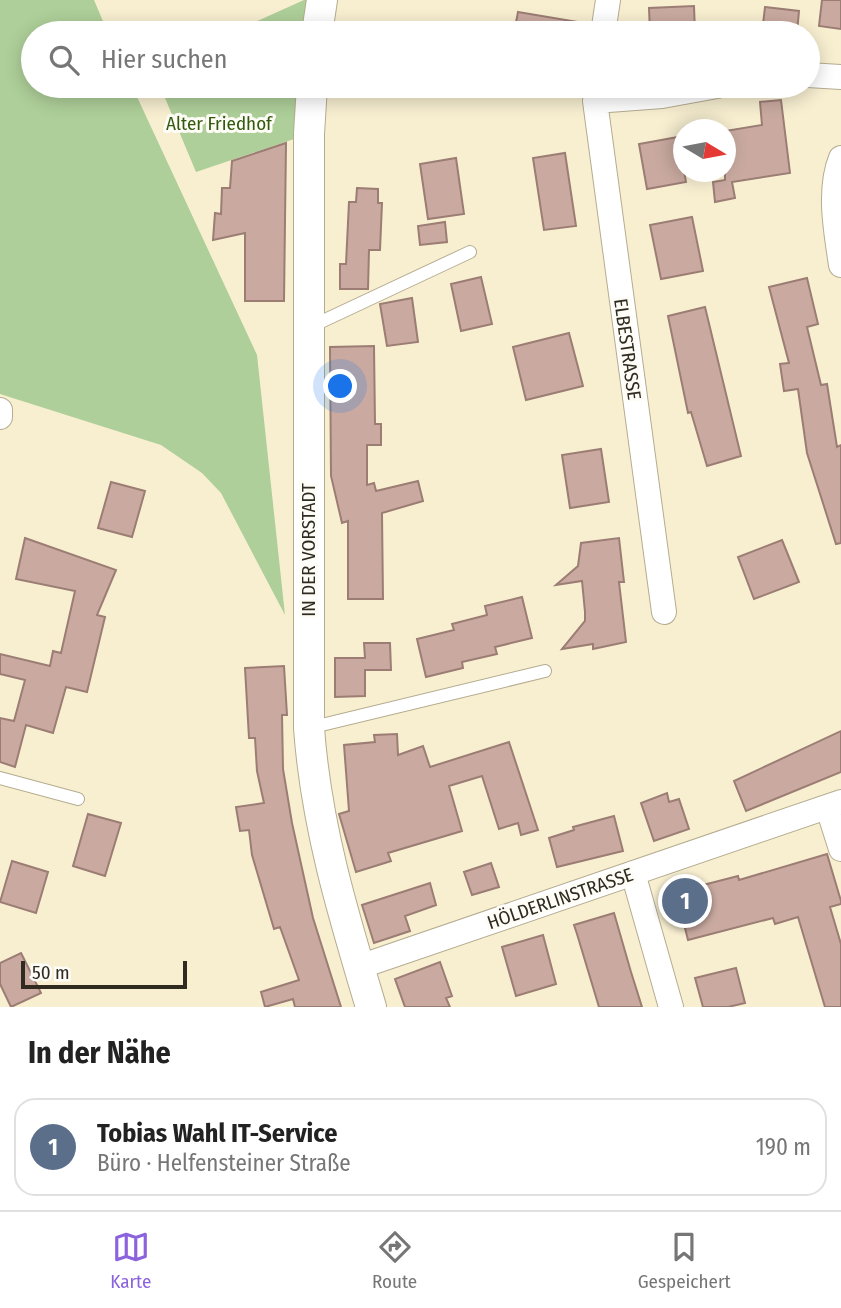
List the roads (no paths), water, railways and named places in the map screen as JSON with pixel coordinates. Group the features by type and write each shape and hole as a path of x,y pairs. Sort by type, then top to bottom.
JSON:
{"street":[{"path":"319,21 322,0"},
{"path":"605,21 608,0"},
{"path":"820,76 841,77"},
{"name":"IN DER VORSTADT","path":"311,98 309,134 309,728 318,817 330,871 372,1007"},
{"name":"ELBESTRASSE","path":"597,98 664,612"},
{"path":"841,158 835,172 835,223 841,265"},
{"path":"0,410 0,417"},
{"path":"834,805 841,849"},
{"name":"HÖLDERLINSTRASSE","path":"359,967 834,805"},
{"path":"633,873 671,1007"}],"lane":[{"path":"310,327 470,252"},
{"path":"309,728 545,671"},
{"path":"0,778 78,799"}],"place":[{"name":"Tobias Wahl IT-Service","path":"685,901"}],"park label":[{"name":"Alter Friedhof","path":"219,123"}]}
